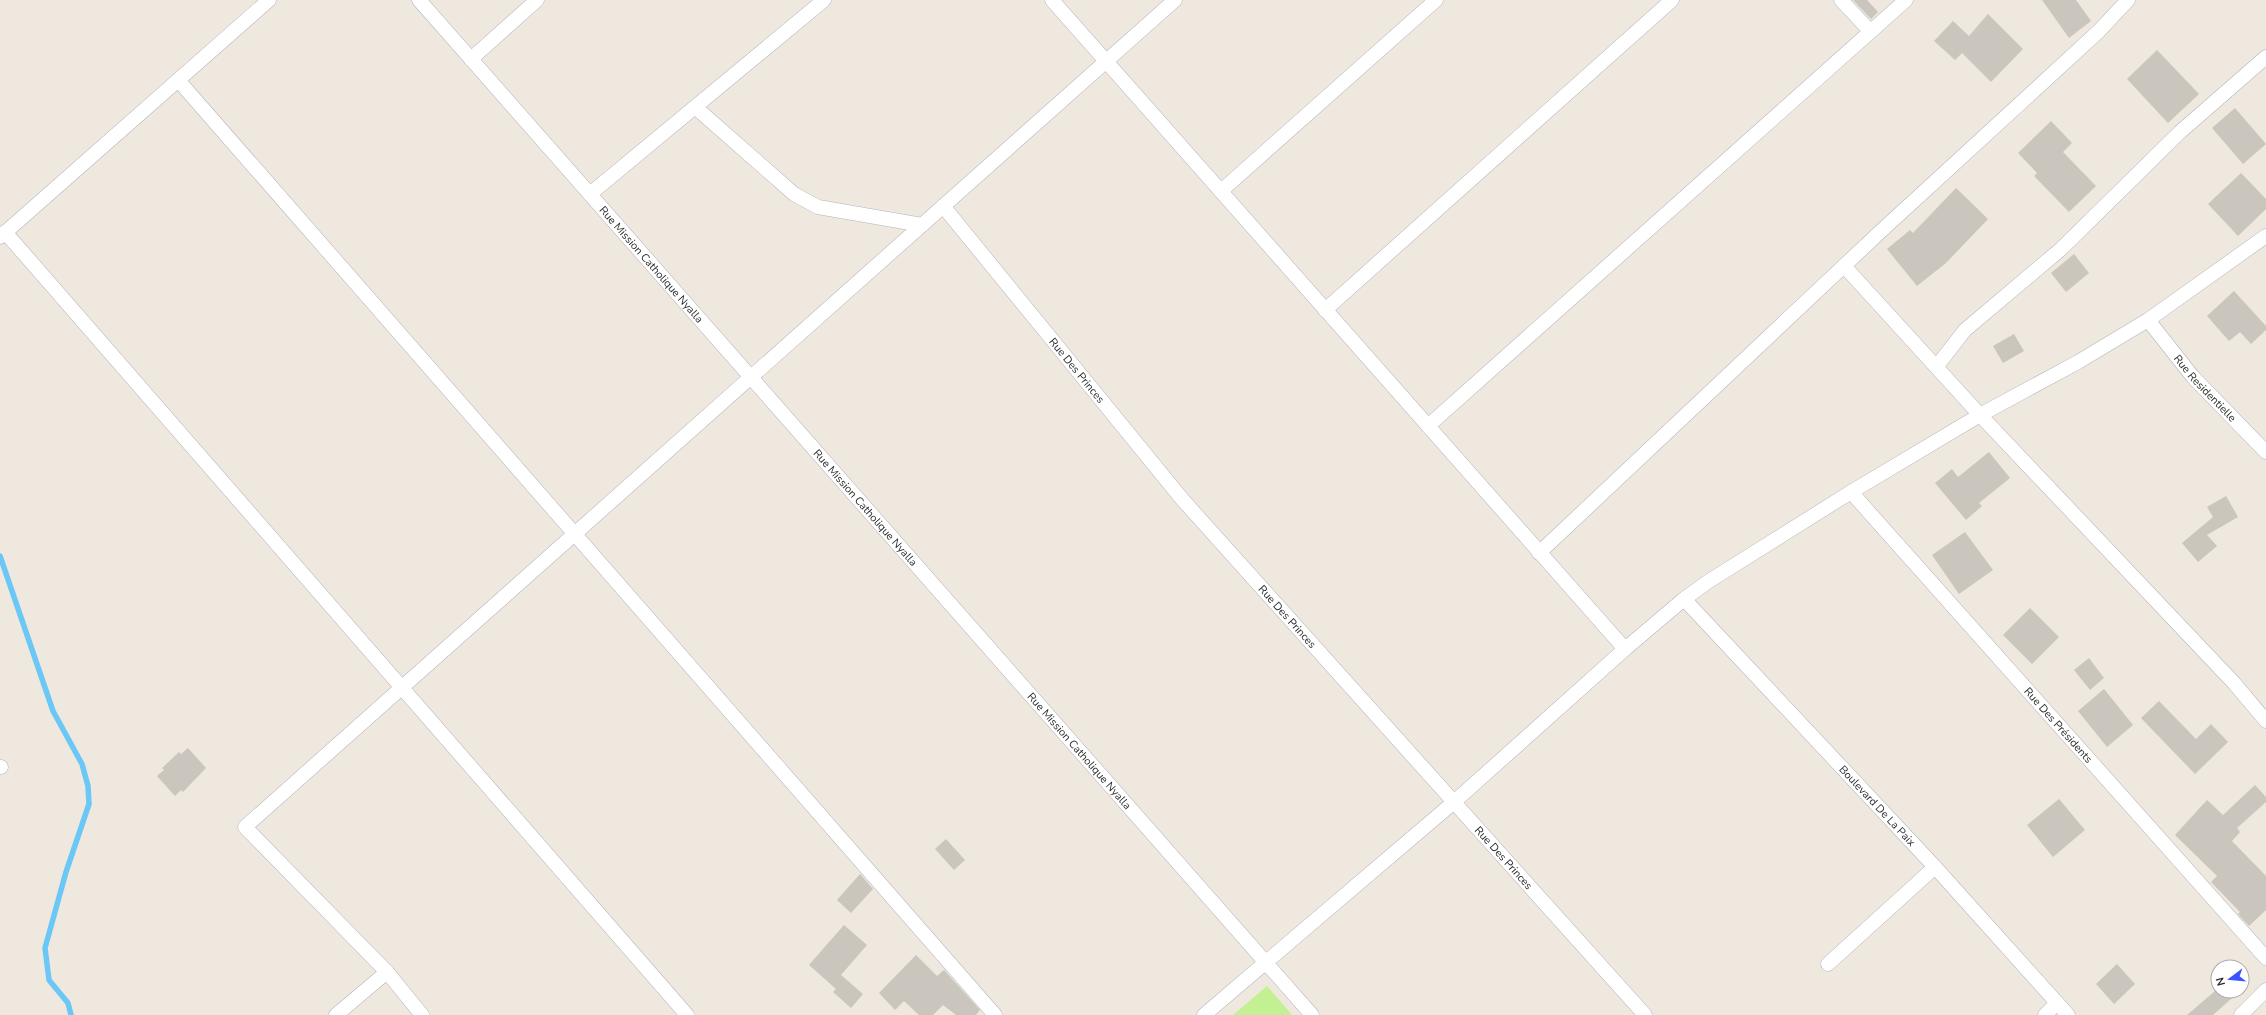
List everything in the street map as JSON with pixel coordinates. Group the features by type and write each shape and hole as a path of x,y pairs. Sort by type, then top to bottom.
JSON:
{"street":[{"path":"269,0 3,235 402,687 687,1015"},
{"name":"Rue Mission Catholique Nyalla","path":"419,0 1312,1015"},
{"path":"471,59 537,0"},
{"path":"590,194 824,0"},
{"path":"1052,0 1624,649"},
{"path":"422,1015 386,972 246,827 1175,0"},
{"path":"1221,191 1436,0"},
{"path":"1325,310 1672,0"},
{"path":"1841,0 1870,31"},
{"path":"1428,426 1906,0"},
{"path":"1539,553 1845,267 1881,231 2100,31 2128,0"},
{"path":"1937,366 1965,330 2061,249 2180,132 2266,57"},
{"path":"178,80 995,1015"},
{"path":"695,107 794,194 818,207 922,225"},
{"name":"Rue Des Princes","path":"943,206 1182,499 1645,1015"},
{"path":"1204,1015 1454,802 1624,649 1709,580 1980,414 2078,362 2148,320 2266,236"},
{"path":"1845,267 1980,414 2234,683 2266,721"},
{"name":"Rue Residentielle","path":"2148,320 2193,377 2266,452"},
{"name":"Rue Des Présidents","path":"1851,492 2266,958"},
{"name":"Boulevard De La Paix","path":"1684,599 1935,867 2068,1015"},
{"path":"1828,964 1935,867"},
{"path":"336,1015 386,972"},
{"path":"2241,1015 2266,990"},
{"path":"2045,1015 2057,1003"}],"green space":[{"path":"1267,986 1292,1015 1233,1015"}],"building":[{"path":"1853,0 1867,0 1878,12 1871,19"},
{"path":"2042,0 2076,0 2091,21 2069,38"},
{"path":"1988,14 2023,49 1991,82 1962,53 1955,60 1934,41 1953,21 1969,36"},
{"path":"2157,50 2199,94 2168,123 2127,79"},
{"path":"2235,108 2266,144 2243,164 2212,128"},
{"path":"2051,121 2072,143 2063,152 2096,186 2069,212 2034,176 2037,173 2018,153"},
{"path":"2241,173 2266,199 2266,209 2238,236 2208,204"},
{"path":"1956,188 1988,219 1946,263 1917,286 1887,249 1910,230 1913,233"},
{"path":"2074,254 2089,273 2066,292 2051,273"},
{"path":"2234,291 2266,326 2266,330 2251,344 2240,332 2229,341 2207,316"},
{"path":"2014,334 2024,351 2003,363 1993,346"},
{"path":"1989,452 2010,478 1979,503 1982,506 1966,520 1935,483 1952,469 1958,477"},
{"path":"2226,496 2238,517 2207,535 2217,546 2198,562 2182,543 2213,517 2207,507"},
{"path":"1965,532 1993,570 1959,594 1932,555"},
{"path":"2030,608 2059,637 2032,664 2003,635"},
{"path":"2089,658 2104,678 2090,690 2074,670"},
{"path":"2104,689 2133,725 2107,747 2078,711"},
{"path":"2159,701 2196,739 2211,724 2228,742 2195,774 2141,718"},
{"path":"188,748 206,768 183,792 181,790 175,796 157,776 164,770 162,768 179,752 181,754"},
{"path":"2255,785 2266,797 2266,802 2237,828 2240,832 2232,841 2266,876 2266,910 2249,926 2238,914 2240,912 2211,882 2217,876 2175,835 2207,800 2223,815"},
{"path":"2059,799 2085,830 2053,857 2027,825"},
{"path":"946,839 965,860 954,870 935,849"},
{"path":"860,874 873,889 851,913 837,900"},
{"path":"844,925 867,945 841,975 863,994 851,1008 833,992 836,989 809,965"},
{"path":"916,955 937,976 944,970 980,1010 976,1015 956,1015 943,1005 933,1015 919,1015 904,1001 895,1010 879,993"},
{"path":"2117,964 2135,984 2114,1004 2096,984"},
{"path":"2210,995 2210,999 2231,999 2213,1015 2187,1015"}],"waterway":[{"path":"0,556 53,711 82,764 88,786 89,804 66,872 45,948 49,980 68,1003 71,1015"}]}
